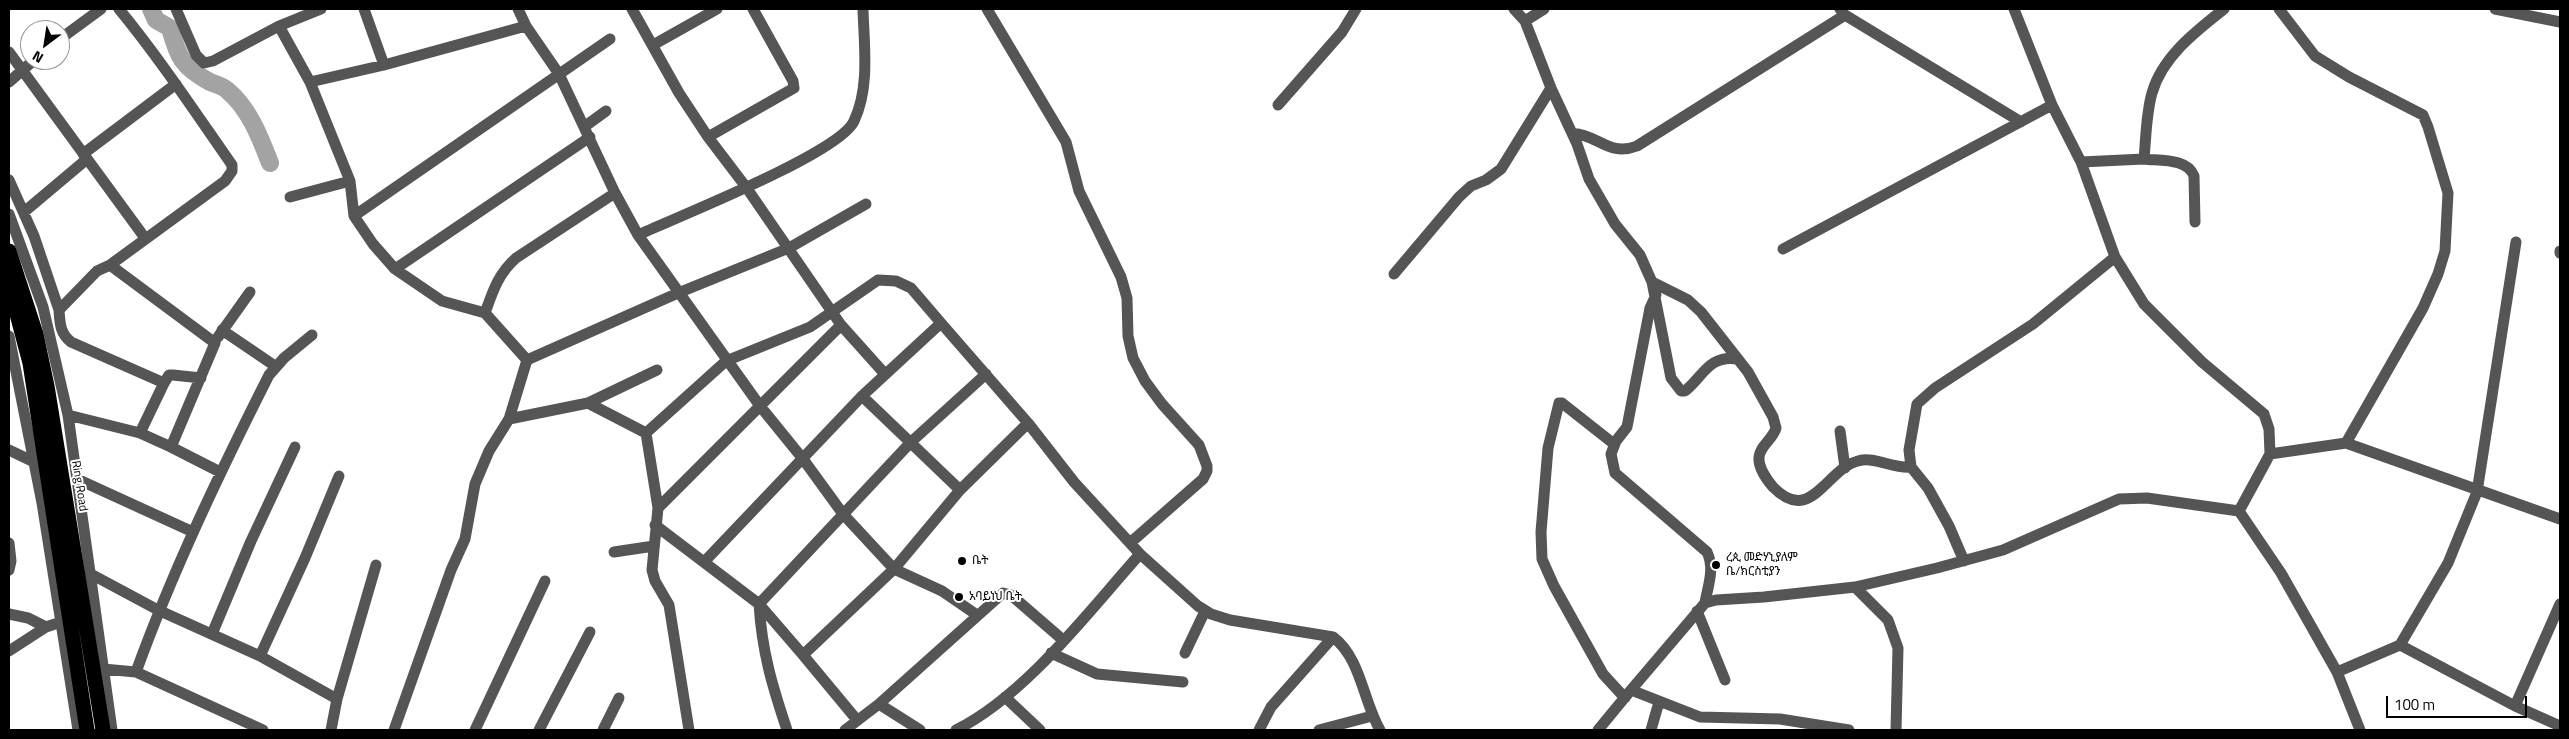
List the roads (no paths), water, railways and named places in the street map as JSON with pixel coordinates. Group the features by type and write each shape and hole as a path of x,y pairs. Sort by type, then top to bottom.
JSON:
{"highway":[{"name":"Ring Road","path":"9,251 36,334 55,429 102,730"},
{"path":"9,284 30,363 87,730"}],"street":[{"path":"70,32 101,9"},
{"path":"59,310 97,271 110,265 225,181 232,171 232,165 151,47 119,9"},
{"path":"178,9 196,55 204,63 213,61 279,26 321,9"},
{"path":"364,9 384,65"},
{"path":"518,9 526,26 559,74 615,193 638,234 726,361 760,406 804,458 843,514 894,569 942,592 977,615"},
{"path":"632,9 679,93 708,137 789,248 841,326 884,374"},
{"path":"653,45 717,9"},
{"path":"708,137 794,88 793,80 752,9"},
{"path":"638,234 746,187 830,145 848,132 861,103 864,77 863,9"},
{"path":"987,9 1066,142 1080,191 1121,277 1127,298 1128,336 1133,358 1145,381 1162,404 1187,429 1205,457 1207,471 1203,479 1130,544"},
{"path":"1278,105 1342,32 1356,9"},
{"path":"1514,9 1525,22 1551,88 1572,133 1589,179 1615,224 1640,255 1652,282 1671,378 1679,390 1683,391 1688,389 1709,365 1729,358 1737,359"},
{"path":"1525,22 1544,9"},
{"path":"2014,9 2052,106 2081,162 2115,256 2144,304 2202,362 2264,414 2269,428 2270,454 2239,511"},
{"path":"2144,159 2152,94 2158,77 2169,59 2196,30 2224,9"},
{"path":"2279,9 2315,56 2348,77 2423,115 2448,193 2445,251 2438,274 2423,308 2346,443"},
{"path":"2495,9 2560,22"},
{"path":"1572,133 1584,134 1616,150 1624,151 1636,146 1842,12 2021,122"},
{"path":"279,26 310,82 350,181 354,216 372,244 395,269 442,301 486,313 527,360"},
{"path":"310,82 384,65 526,26"},
{"path":"354,216 610,39"},
{"path":"9,52 21,72 145,238"},
{"path":"9,82 21,72"},
{"path":"24,212 85,157 176,84"},
{"path":"1394,274 1458,196 1471,186 1486,180 1501,169 1551,88"},
{"path":"1783,249 2052,106"},
{"path":"395,269 587,132 606,111"},
{"path":"2081,162 2144,159 2181,164 2192,170 2194,176 2195,222"},
{"path":"9,180 24,212 59,310 64,336 72,342 164,383"},
{"path":"290,197 350,181"},
{"path":"486,313 496,282 503,270 516,258 615,193"},
{"path":"394,730 451,570 465,539 475,484 489,451 510,419 527,360 678,293 789,248 866,204"},
{"path":"9,214 43,307 68,415 112,730"},
{"path":"2337,672 2400,645 2448,563 2477,492 2516,242"},
{"path":"1964,561 1949,526 1928,488 1911,468 1909,450 1917,404 1935,388 2033,324 2115,256"},
{"path":"110,265 215,343"},
{"path":"646,433 726,361 810,327 878,280 887,279 904,283 911,288 1028,423 1074,482 1140,554 1205,611 1230,620 1333,637 1341,644 1353,661 1372,716 1380,730"},
{"path":"1652,282 1692,303 1748,372 1776,424 1775,431 1759,457 1764,475 1775,489 1792,500 1800,501 1808,499 1845,468 1858,461 1867,460 1901,468 1911,468"},
{"path":"171,447 215,343 222,330 250,292"},
{"path":"1598,730 1701,607 1712,569 1712,562 1707,552 1615,473 1611,461 1614,444 1627,427 1650,308 1656,295"},
{"path":"706,561 862,396 941,323"},
{"path":"658,508 841,326"},
{"path":"222,330 275,366"},
{"path":"136,672 158,610 220,472 275,366 312,335"},
{"path":"9,336 34,462 78,730"},
{"path":"510,419 588,403 657,370"},
{"path":"787,730 769,676 761,639 760,604 911,442 986,374"},
{"path":"140,433 168,375 201,378"},
{"path":"862,396 960,490"},
{"path":"588,403 646,433"},
{"path":"1614,444 1562,403 1559,403 1548,448 1541,532 1542,559 1554,586 1603,674 1628,694 1659,702 1700,717 1780,719 1849,730"},
{"path":"68,415 140,433 220,472"},
{"path":"803,655 894,569 960,490 1028,423"},
{"path":"1840,432 1845,468"},
{"path":"646,433 658,508 652,570 655,581 669,605 689,730"},
{"path":"2270,454 2346,443 2477,492 2560,519"},
{"path":"212,634 251,541 295,447"},
{"path":"9,450 34,462"},
{"path":"260,656 305,558 339,476"},
{"path":"77,479 193,532"},
{"path":"1701,607 1716,600 1855,587 1964,561 2033,538 2119,499 2147,498 2239,511 2281,573 2337,672 2360,730"},
{"path":"655,525 706,561 732,586 760,604 858,720"},
{"path":"9,543 11,561 9,570"},
{"path":"614,552 654,546"},
{"path":"956,730 971,722 1005,697 1051,653 1140,554"},
{"path":"331,730 337,699 376,566"},
{"path":"89,573 158,610 260,656 337,699"},
{"path":"475,730 545,581"},
{"path":"1855,587 1888,620 1898,648 1896,730"},
{"path":"846,730 879,704 999,596 1006,593 1063,640"},
{"path":"2515,706 2560,604"},
{"path":"1701,607 1725,680"},
{"path":"1185,654 1205,611"},
{"path":"9,614 28,618 46,627"},
{"path":"9,651 46,627 61,622"},
{"path":"539,730 590,632"},
{"path":"1259,730 1271,707 1333,637"},
{"path":"2400,645 2515,706 2560,726"},
{"path":"1051,653 1097,674 1183,682"},
{"path":"103,669 136,672 263,730"},
{"path":"1005,697 1040,730"},
{"path":"603,730 619,698"},
{"path":"1651,730 1659,702"},
{"path":"879,704 920,730"},
{"path":"1319,730 1372,716"}],"waterway":[{"path":"151,9 156,20 170,28 179,54 187,66 201,77 221,86 242,105 258,133 270,163"}],"place":[{"name":"ቤት","path":"962,561"},
{"name":"ረጲ መድሃኒያለም ቤ/ክርስቲያን","path":"1716,565"},
{"name":"አባይነህ ቤት","path":"959,597"}]}
